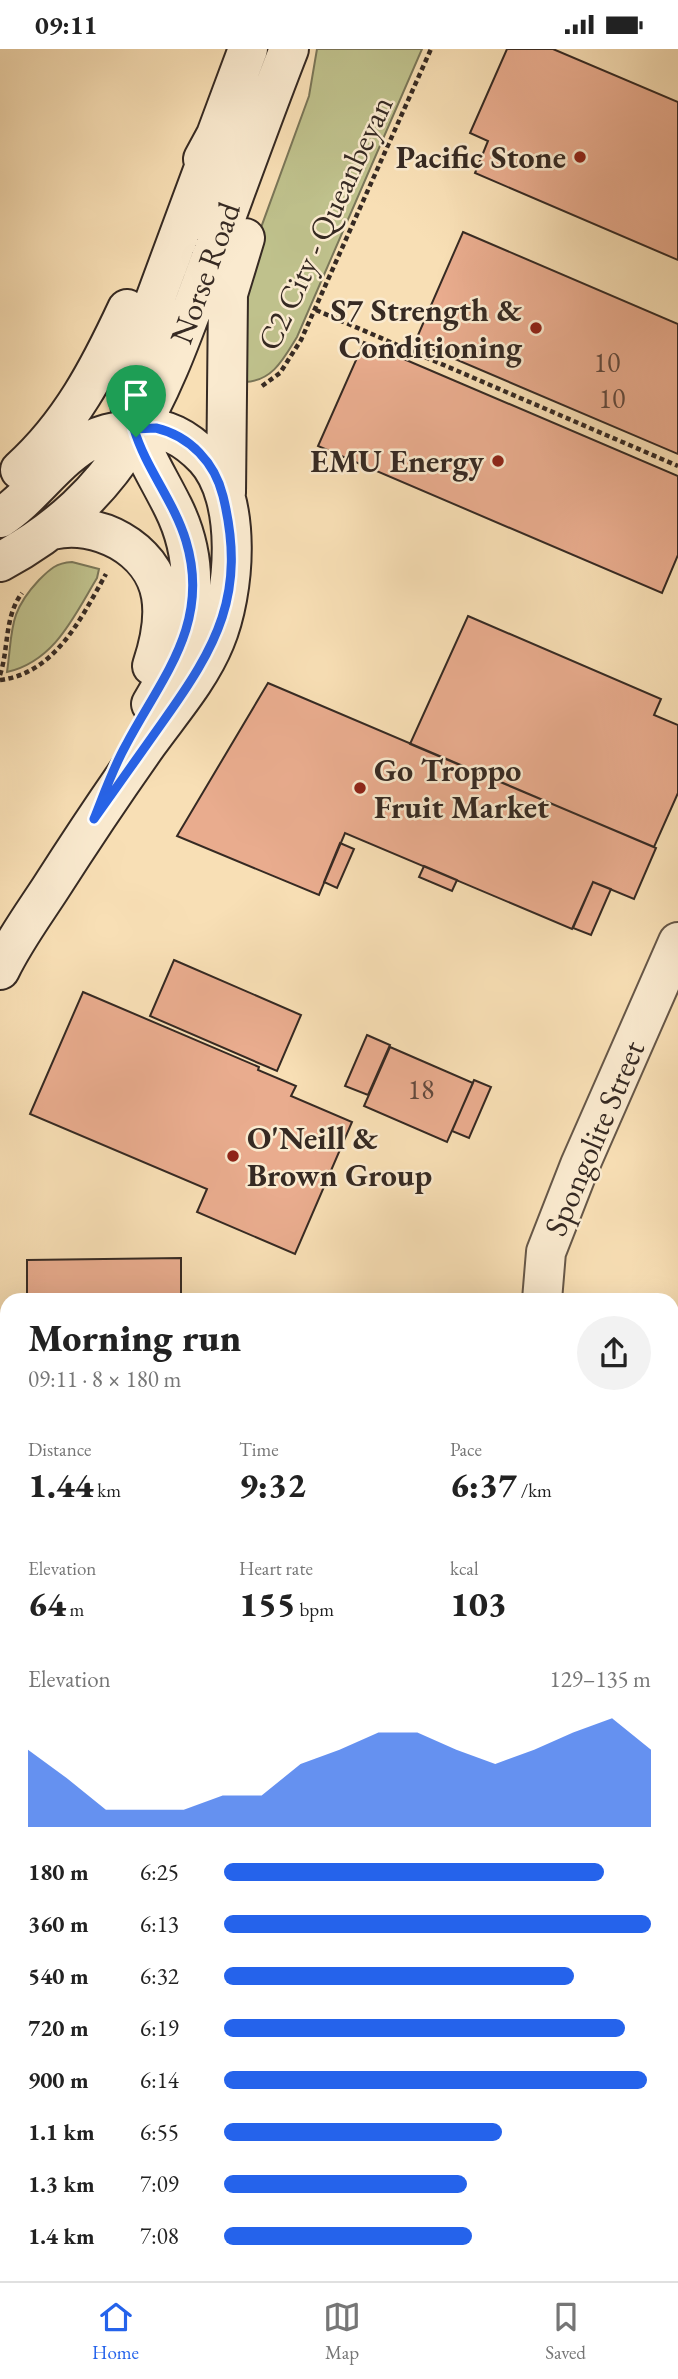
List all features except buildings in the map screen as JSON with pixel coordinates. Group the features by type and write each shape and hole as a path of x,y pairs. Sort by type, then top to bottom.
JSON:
{"main road":[{"name":"Norse Road","path":"0,488 54,436 91,383 166,226 216,135 248,49"},
{"name":"Norse Road","path":"0,562 52,530 100,484 137,432 161,390 289,49"},
{"path":"226,506 228,293 235,263 297,96 302,49"},
{"path":"125,745 173,665 185,633 192,599 187,542 137,432 128,381 133,353 177,244 216,135"},
{"path":"0,518 83,446 108,435 168,431 198,451 214,470 226,506 232,544 231,579 225,610 214,643 199,671 94,819 0,970"},
{"path":"52,530 66,527 88,528 115,539 147,565 159,586 162,599 160,635 125,745 94,819"},
{"name":"Spongolite Street","path":"543,1293 546,1252 580,1165 678,942"}],"path":[{"name":"C2 City - Queanbeyan","path":"257,387 269,382 286,366 316,310 431,49"},
{"path":"316,310 678,466"},
{"path":"24,590 11,615 0,677 27,673 58,650 107,572"}],"green space":[{"path":"317,49 422,49 297,337 277,367 255,381 245,382 240,318 251,255 309,96"},
{"path":"72,562 99,569 97,578 80,607 51,647 24,666 7,672 14,623 22,602 50,570 57,565"}],"place":[{"name":"Pacific Stone","path":"580,157"},
{"name":"S7 Strength & Conditioning","path":"536,328"},
{"name":"EMU Energy","path":"498,461"},
{"name":"Go Troppo Fruit Market","path":"360,788"},
{"name":"O'Neill & Brown Group","path":"233,1156"}],"route":[{"path":"156,428 168,431 189,443 214,470 219,479 230,529 231,579 220,627 199,671 94,819 125,745 173,665 188,622 192,599 187,542 174,510 145,459 136,437 134,429 156,428"}]}
